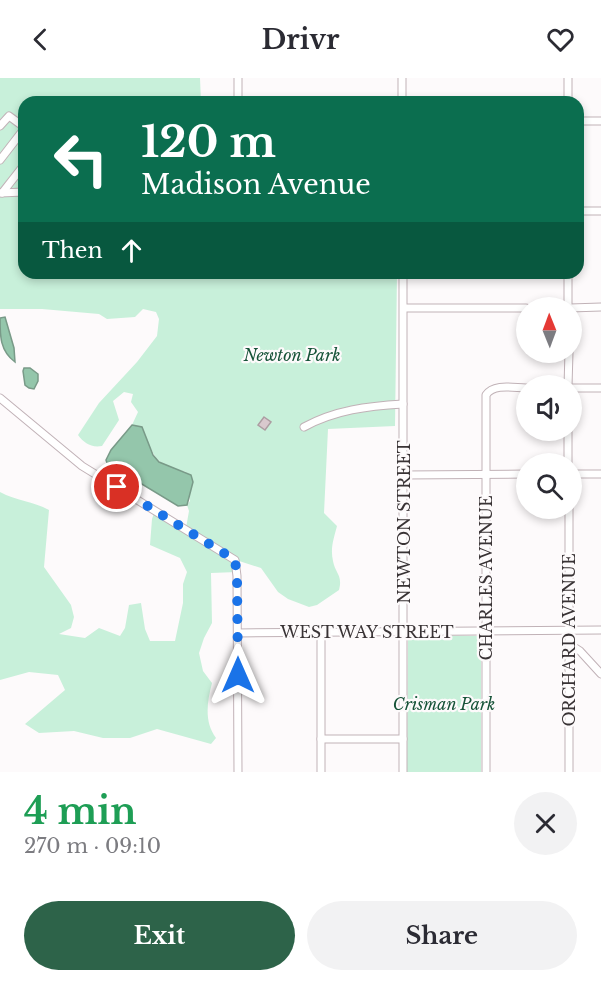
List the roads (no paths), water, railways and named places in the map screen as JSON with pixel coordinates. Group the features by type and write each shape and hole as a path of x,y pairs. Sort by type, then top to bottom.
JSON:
{"street":[{"path":"238,78 238,96"},
{"path":"402,78 402,96"},
{"path":"568,78 568,96"},
{"path":"0,126 9,116 18,123"},
{"path":"584,121 601,121"},
{"path":"0,160 18,136"},
{"path":"1,193 18,172"},
{"path":"1,193 18,192"},
{"path":"584,212 601,211"},
{"name":"NEWTON STREET","path":"403,279 403,772"},
{"path":"568,279 569,297"},
{"path":"582,308 601,307"},
{"path":"404,308 516,308"},
{"path":"582,387 601,388"},
{"name":"CHARLES AVENUE","path":"486,772 486,401 488,392 493,388 516,388"},
{"path":"0,398 82,466 235,560 238,633 238,772"},
{"path":"304,427 321,418 349,410 403,404"},
{"path":"404,475 516,474"},
{"path":"582,474 601,474"},
{"name":"ORCHARD AVENUE","path":"568,519 569,772"},
{"name":"WEST WAY STREET","path":"238,633 601,630"},
{"path":"321,632 321,772"},
{"path":"569,644 580,651 601,674"},
{"path":"321,739 403,739"}],"park label":[{"name":"Newton Park","path":"292,355"},
{"name":"Crisman Park","path":"444,704"}]}
